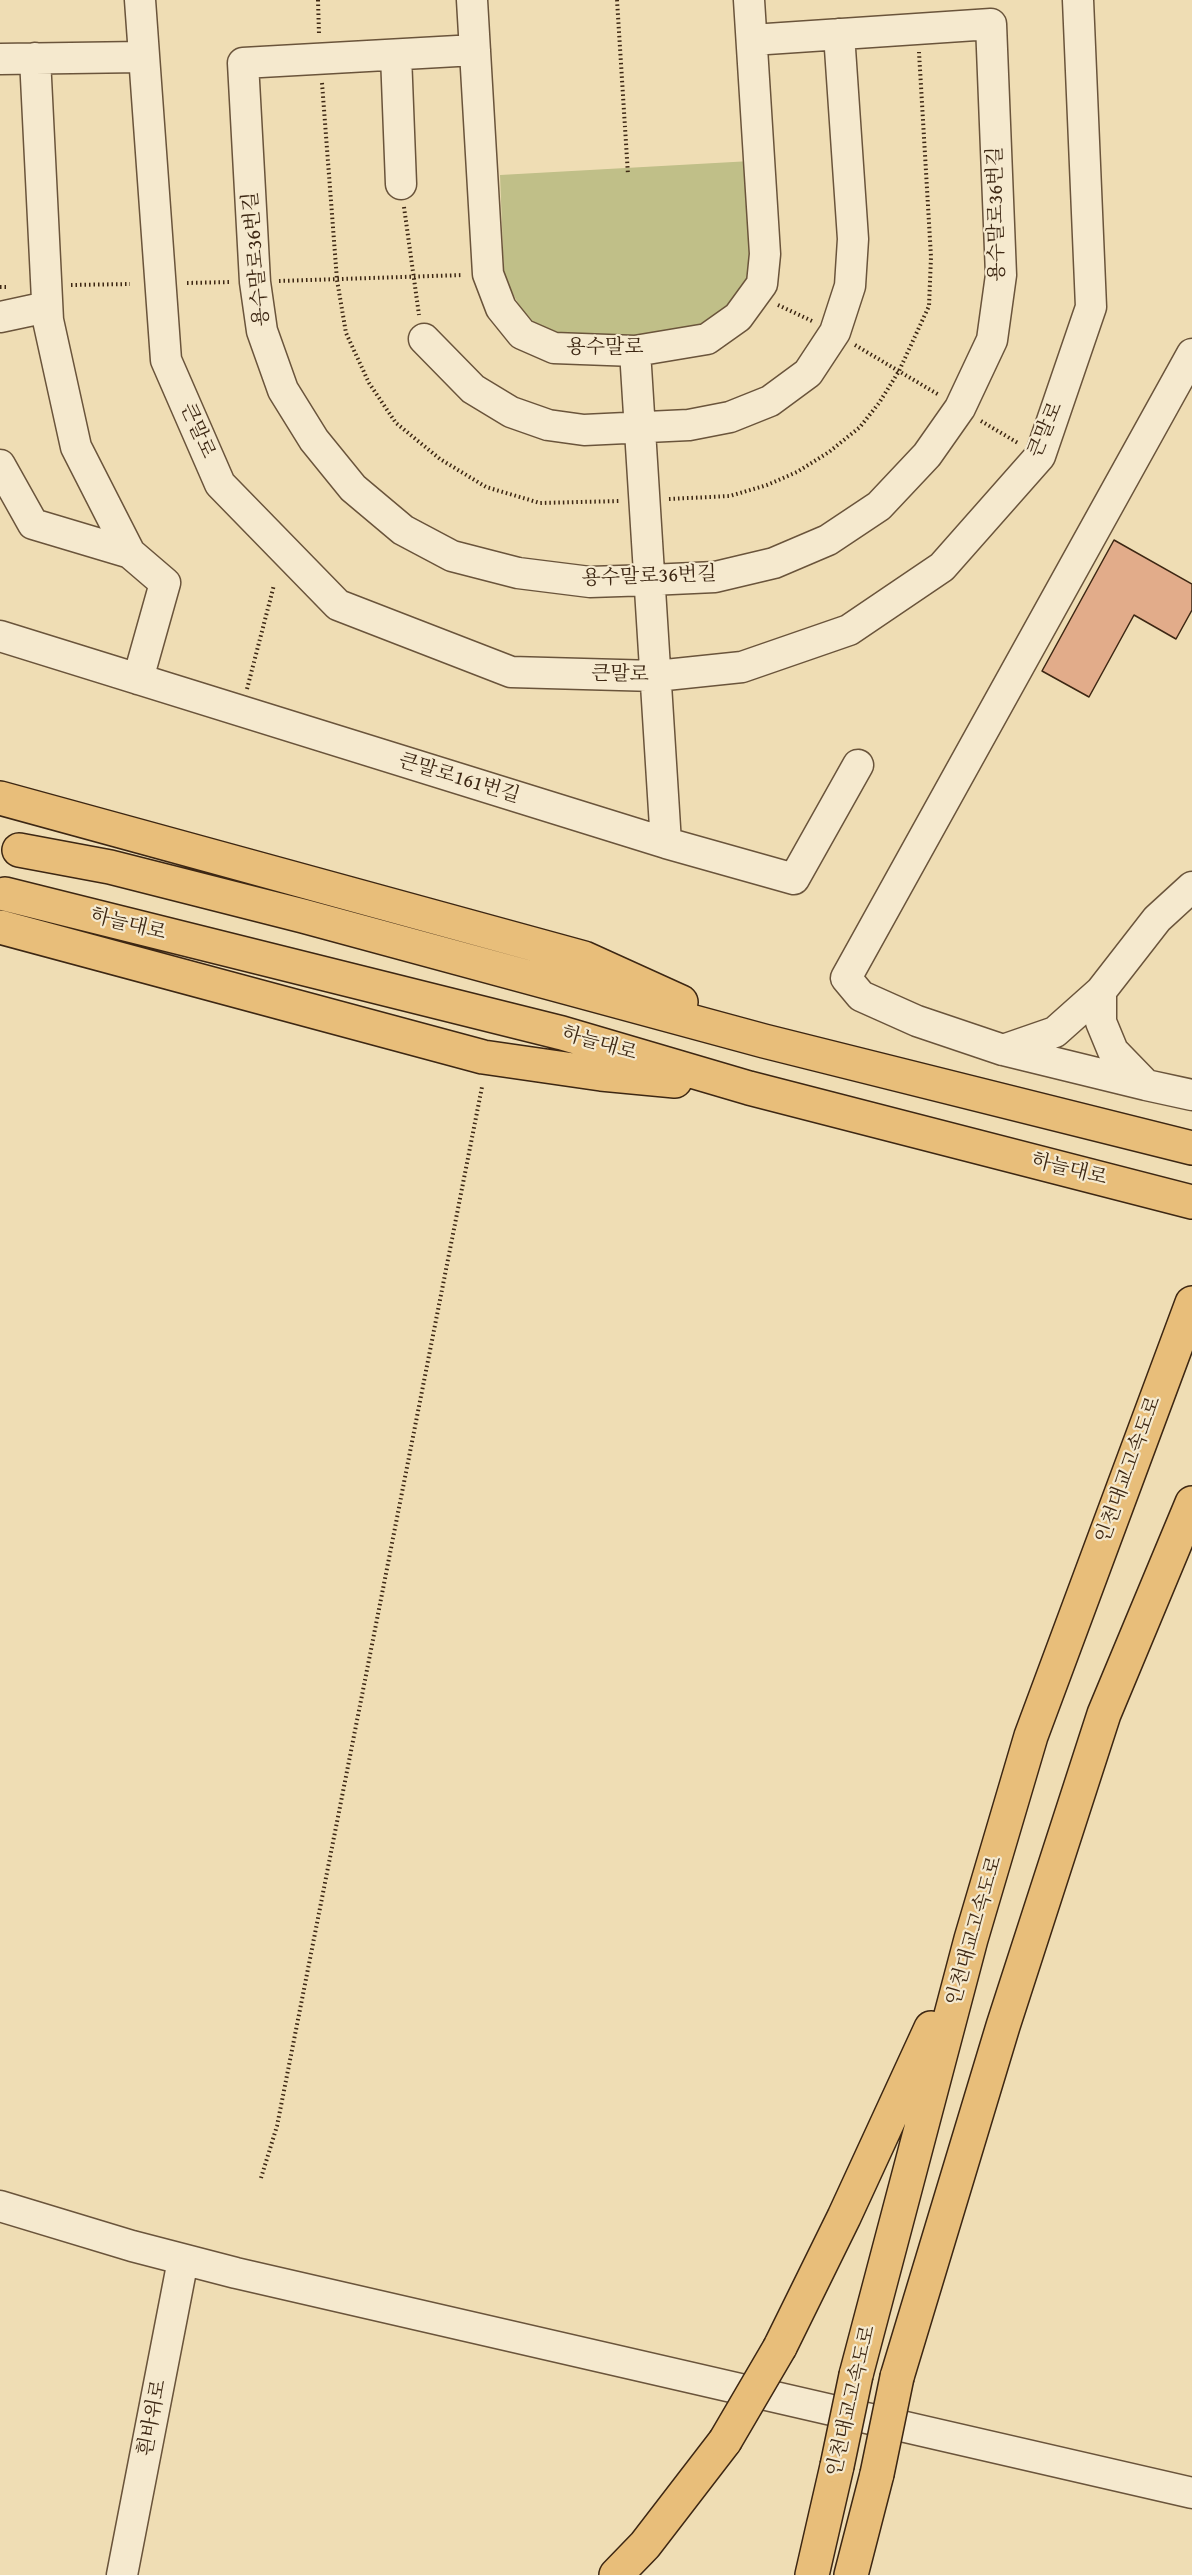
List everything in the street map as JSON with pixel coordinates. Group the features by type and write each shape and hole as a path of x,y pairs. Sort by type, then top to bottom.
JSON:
{"highway":[{"path":"7,802 584,958 764,1041"},
{"path":"19,850 110,867 764,1041 1192,1148"},
{"name":"하늘대로","path":"5,894 562,1033 749,1088 1192,1202"},
{"path":"0,927 483,1057 601,1074 749,1088"},
{"name":"인천대교고속도로","path":"812,2575 856,2374 971,1939 1030,1736 1191,1306"},
{"name":"인천대교고속도로","path":"853,2575 897,2377 1003,2026 1104,1714 1192,1503"},
{"path":"616,2575 645,2545 725,2441 780,2347 854,2196 971,1939"}],"street":[{"name":"큰말로","path":"140,0 142,57 166,360 220,484 338,605 511,672 656,676 742,667 849,630 942,567 1040,456 1091,307 1078,0"},
{"name":"용수말로","path":"472,0 488,273 501,308 522,334 554,348 635,351 706,339 738,317 762,284 765,254 749,0"},
{"name":"용수말로36번길","path":"475,50 243,63 255,282 262,331 283,390 314,440 353,488 403,530 453,556 518,573 590,582 650,580 715,577 774,563 828,540 879,506 927,455 960,408 992,340 1001,275 991,24 752,40"},
{"path":"424,339 473,389 511,412 548,425 584,430 689,425 730,417 770,401 808,373 835,332 850,286 853,239 839,34"},
{"path":"396,55 401,184"},
{"path":"0,59 142,57"},
{"path":"35,58 47,307 76,447 130,553 165,583 138,679"},
{"path":"0,317 47,307"},
{"path":"635,351 666,843"},
{"path":"1192,354 846,978 861,996 917,1021 1003,1050 1192,1095"},
{"path":"0,465 33,524 130,553"},
{"name":"큰말로161번길","path":"0,636 666,843 794,879 858,765"},
{"path":"1003,1050 1055,1032 1101,991 1157,919 1192,887"},
{"path":"1101,991 1101,1022 1113,1051 1146,1085"},
{"path":"0,2206 183,2260 1192,2493"},
{"name":"흰바위로","path":"122,2575 183,2260"}],"path":[{"path":"318,0 320,59 337,280 346,333 369,383 396,423 440,459 486,487 540,503 644,501 730,496 767,485 797,472 829,452 860,427 879,403 899,371 929,306 931,257 918,29"},
{"path":"617,0 628,175"},
{"path":"401,184 424,339"},
{"path":"187,283 337,280 488,273"},
{"path":"755,294 835,332 1040,456"},
{"path":"241,711 274,585"},
{"path":"261,2178 279,2114 482,1087"}],"shaded area":[{"path":"751,161 756,262 746,290 723,317 692,331 581,340 540,329 520,307 504,277 500,175"}],"building":[{"path":"1114,540 1192,584 1192,610 1176,639 1134,615 1089,697 1042,671"}]}
